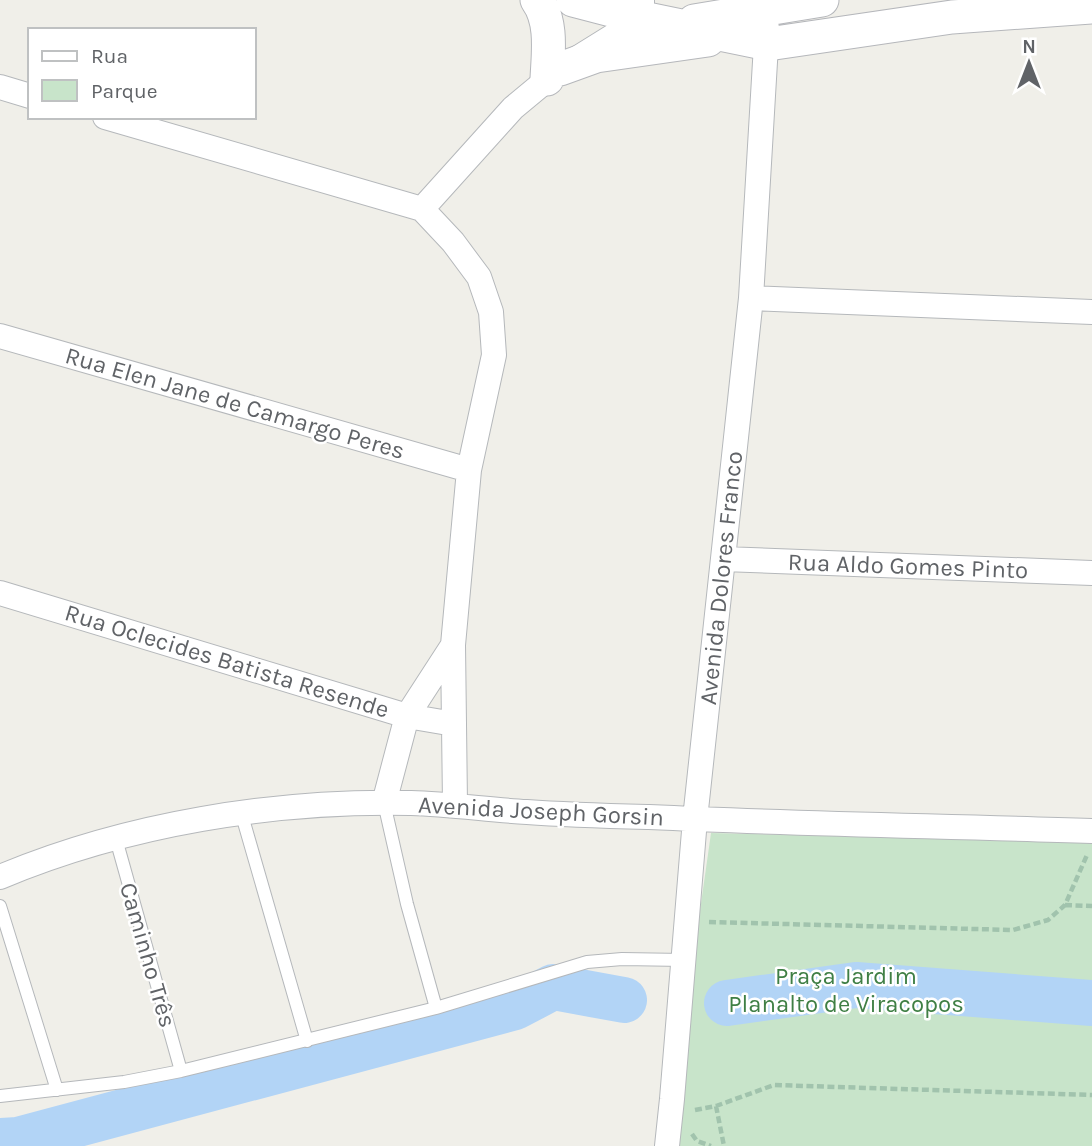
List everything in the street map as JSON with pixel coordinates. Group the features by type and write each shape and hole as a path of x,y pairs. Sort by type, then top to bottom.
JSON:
{"main road":[{"path":"537,0 544,9 553,74 596,56 735,37"},
{"path":"573,0 642,9 675,25 768,44 952,17 1092,7"},
{"path":"675,25 822,0"}],"street":[{"path":"422,209 513,108 553,74 642,9"},
{"name":"Avenida Dolores Franco","path":"667,1146 695,819 751,299 768,44 766,9"},
{"path":"0,87 28,95"},
{"path":"112,119 422,209 453,242 479,276 491,312 494,355 469,470 453,645 455,804"},
{"path":"751,299 1092,312"},
{"name":"Rua Elen Jane de Camargo Peres","path":"0,336 469,470"},
{"name":"Rua Aldo Gomes Pinto","path":"723,559 1092,573"},
{"name":"Rua Oclecides Batista Resende","path":"0,593 407,716 454,724"},
{"path":"384,803 407,716 453,645"},
{"name":"Avenida Joseph Gorsin","path":"0,877 65,852 116,839 241,812 303,805 455,804 525,812 1092,831"}],"lane":[{"path":"384,803 407,904 436,1008"},
{"path":"241,812 307,1041"},
{"name":"Caminho Três","path":"116,839 181,1070"},
{"path":"0,906 57,1090"},
{"path":"0,1096 124,1082 181,1070 436,1008 587,962 622,959 684,960"}],"path":[{"path":"688,917 700,922 1013,930 1048,920 1065,905 1092,845"},
{"path":"1065,905 1092,906"},
{"path":"724,1146 716,1107 774,1085 1092,1095"}],"green space":[{"name":"Praça Jardim Planalto de Viracopos","path":"711,833 1092,842 1092,1146 676,1146 692,967"}],"waterway":[{"path":"727,1003 856,985 1092,1003"},
{"path":"0,1141 18,1140 515,1007 553,987 624,1000"}]}
